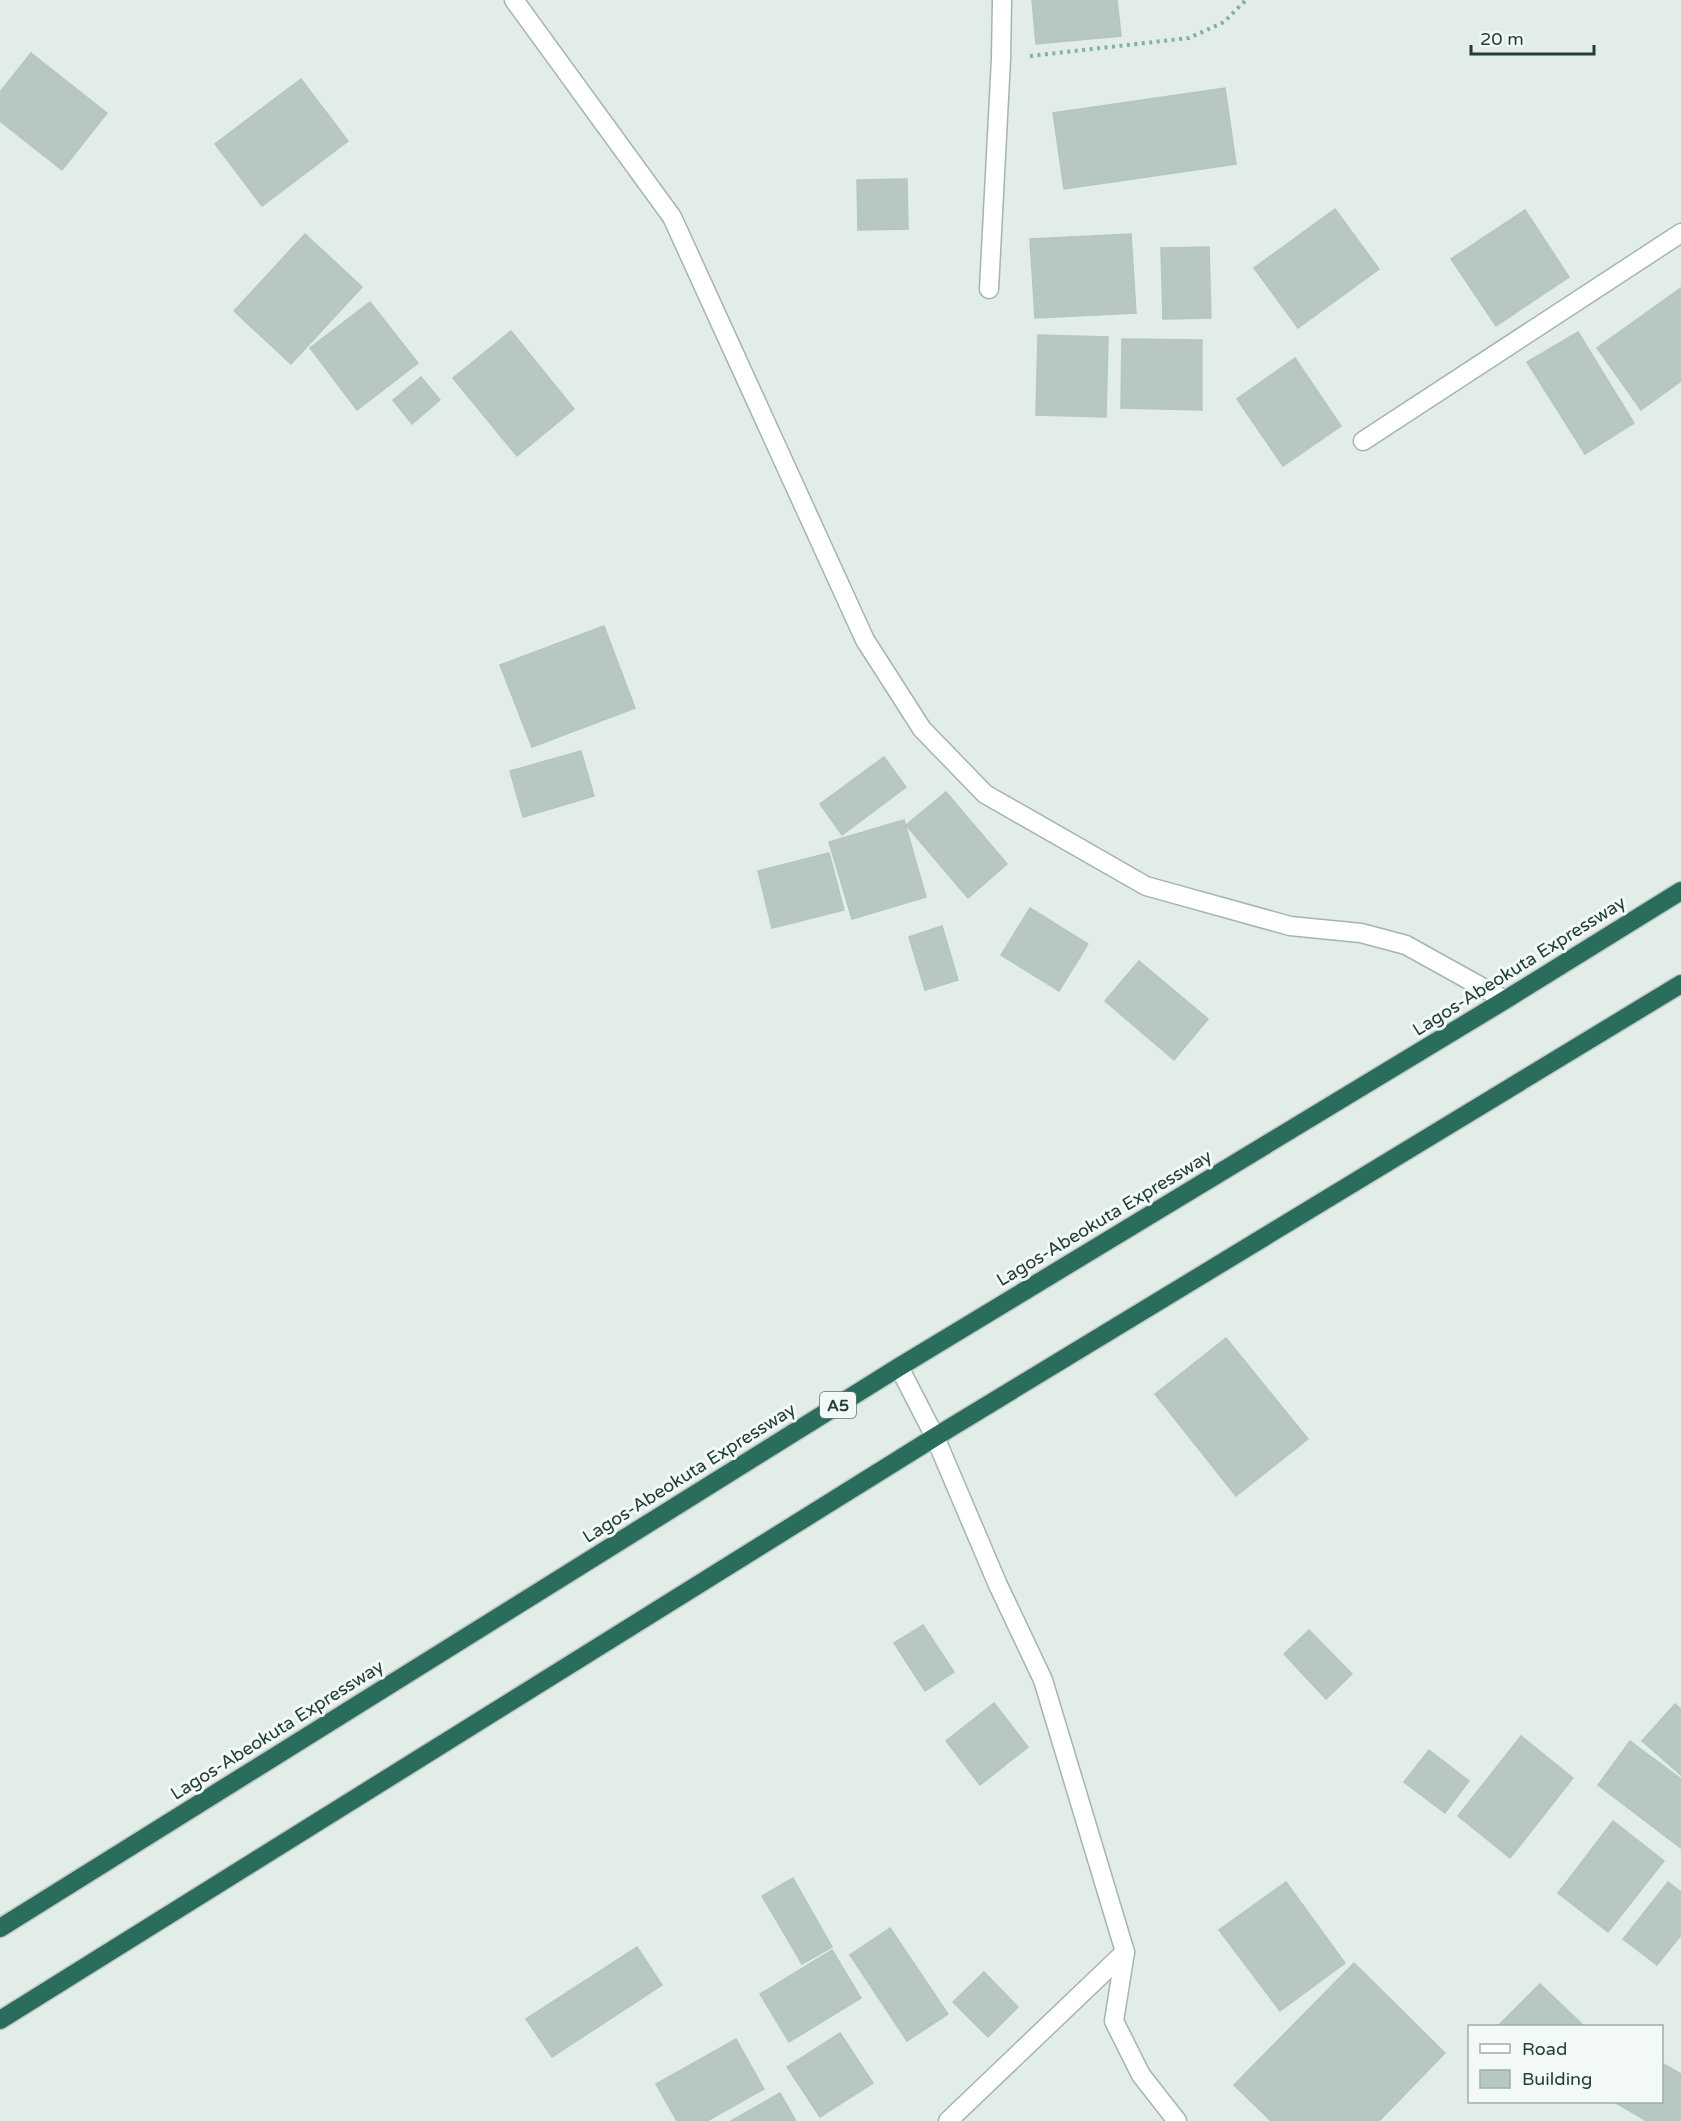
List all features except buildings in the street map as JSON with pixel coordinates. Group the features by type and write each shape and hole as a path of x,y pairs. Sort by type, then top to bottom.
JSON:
{"highway":[{"name":"Lagos-Abeokuta Expressway","path":"0,1928 899,1367 1681,891"},
{"path":"0,2020 935,1437 1681,984"}],"street":[{"path":"514,0 672,217 865,640 922,729 985,794 1146,886 1290,926 1360,933 1406,945 1504,1000"},
{"path":"989,289 1002,0"},
{"path":"1363,441 1681,233"},
{"path":"899,1367 935,1437 998,1586 1042,1680 1125,1952 1114,2021 1141,2075 1177,2121"},
{"path":"948,2121 1125,1952"}],"path":[{"path":"1001,59 1189,38 1224,22 1246,0"}]}
